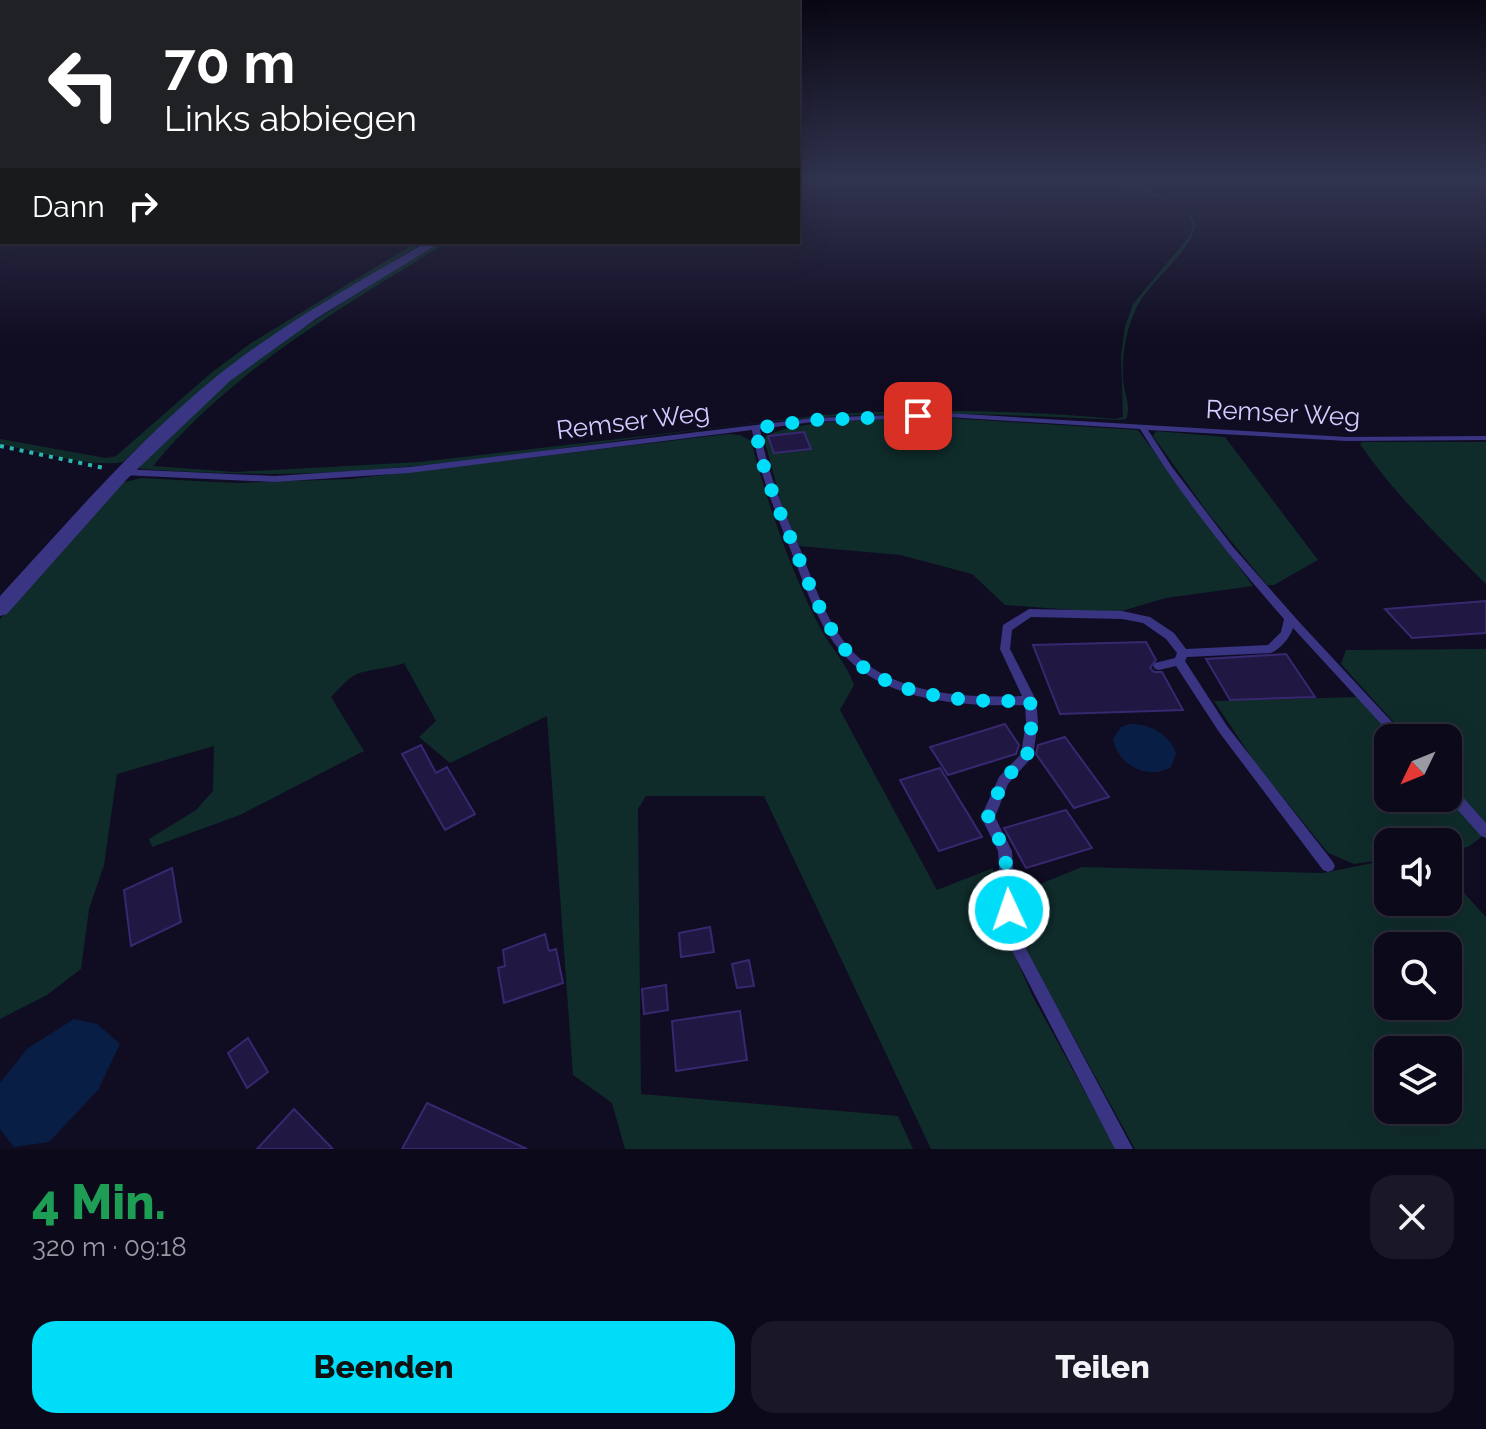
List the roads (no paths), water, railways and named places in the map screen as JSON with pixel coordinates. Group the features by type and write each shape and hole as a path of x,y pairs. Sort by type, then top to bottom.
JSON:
{"street":[{"path":"0,609 122,472 198,399 262,350 432,244"}],"lane":[{"name":"Remser Weg","path":"122,472 275,479 409,470 813,420 947,415 1347,439 1486,438"},
{"path":"1142,426 1186,492 1290,617 1388,724"},
{"path":"756,428 777,508 814,594 848,654 873,673 907,688 960,700 1030,700"},
{"path":"1124,1149 1017,947 1009,910 1005,851 988,817 1003,781 1027,756 1032,722 1030,700 1005,649 1007,628 1029,613 1122,615 1146,620 1170,636 1223,729 1328,866"},
{"path":"1159,666 1181,657 1271,649 1286,634 1290,617"},
{"path":"1462,805 1486,832"}],"water":[{"path":"1130,724 1151,728 1168,740 1176,753 1171,767 1153,772 1127,763 1113,739 1121,727"},
{"path":"74,1019 97,1024 120,1044 98,1090 49,1142 14,1147 0,1129 0,1083 28,1048"}]}
